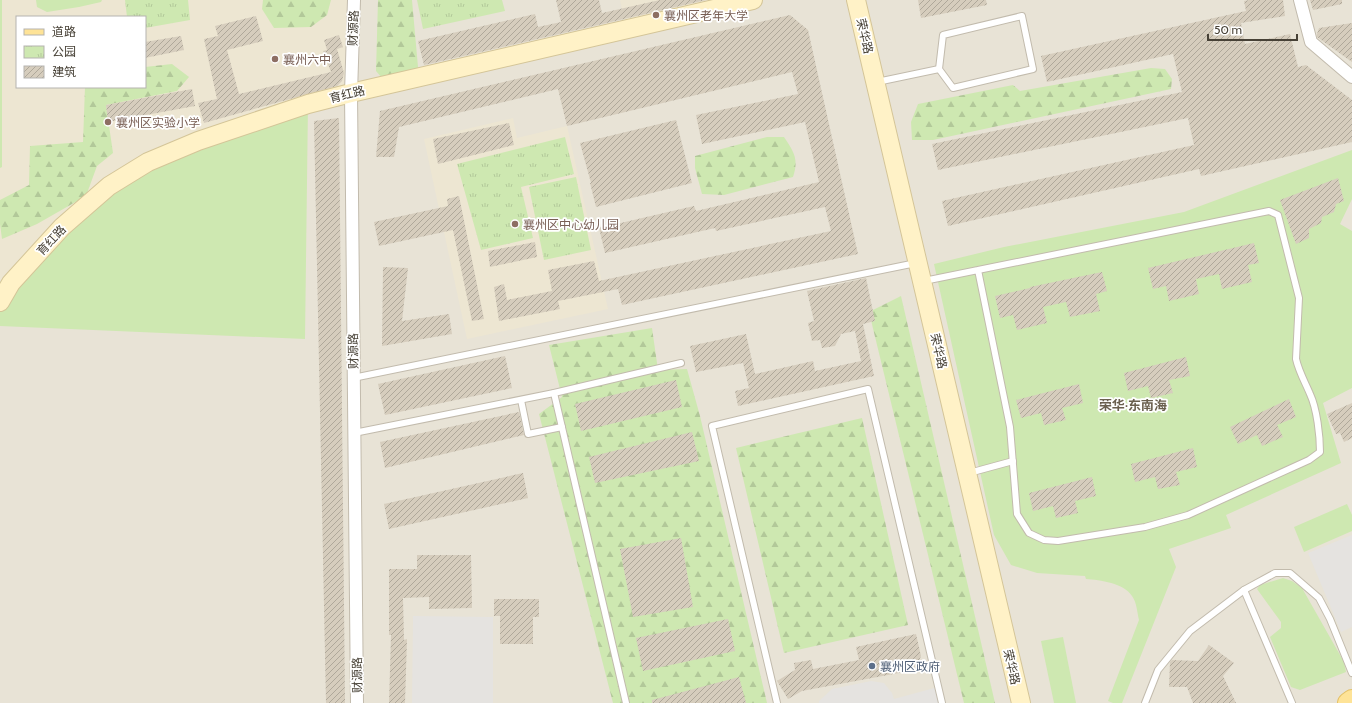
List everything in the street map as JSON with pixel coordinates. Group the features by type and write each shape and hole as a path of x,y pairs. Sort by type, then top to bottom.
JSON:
{"main road":[{"path":"1348,703 1352,700"}],"street":[{"name":"财源路","path":"354,0 350,93 357,703"},
{"name":"育红路","path":"0,302 11,283 62,227 109,186 148,162 198,141 308,104 350,93 753,0"},
{"name":"荣华路","path":"856,0 1021,703"},
{"path":"1300,0 1311,42 1352,77"}],"lane":[{"path":"1022,16 1033,69 953,88 939,69 943,35 1022,16"},
{"path":"876,82 939,69"},
{"path":"922,281 1269,211 1278,216 1299,298 1296,359 1298,369 1311,395 1320,437 1320,452 1309,460 1188,515 1145,527 1058,541 1044,540 1029,534 1017,514 1010,427 978,270"},
{"path":"353,378 918,262"},
{"path":"354,433 554,393 681,363"},
{"path":"777,703 712,426 868,389 942,703"},
{"path":"554,393 626,703"},
{"path":"521,400 528,434 562,427"},
{"path":"967,474 1013,461"},
{"path":"1145,703 1158,670 1190,631 1244,590 1275,573 1290,573 1319,598 1330,619 1352,673"},
{"path":"1244,590 1292,703"}],"shaded area":[{"path":"0,0 1352,0 1352,703 0,703"},
{"path":"0,0 354,0 351,93 308,104 0,302"},
{"name":"襄州区老年大学","path":"620,0 753,0 626,29"},
{"name":"襄州区中心幼儿园","path":"513,118 517,138 567,126 608,309 467,339 424,139"},
{"path":"1352,535 1352,627 1341,632 1308,553"},
{"path":"413,616 493,617 493,703 412,703"},
{"path":"871,681 884,683 892,693 894,699 938,687 942,703 819,703 819,701 832,689"}],"green space":[{"path":"0,0 2,0 2,167 0,168"},
{"path":"36,0 102,0 101,2 79,7 47,12 37,7"},
{"path":"125,0 188,0 190,20 146,28 146,16 127,16"},
{"path":"263,0 331,0 327,15 311,27 274,28 262,9"},
{"path":"378,0 412,0 418,67 416,71 382,78 376,71"},
{"path":"417,0 502,0 505,11 423,29"},
{"path":"172,64 189,77 177,91 106,105 113,153 97,166 86,196 37,224 2,239 0,224 0,200 29,185 30,146 83,142 85,88 146,88 146,67"},
{"path":"1151,68 1165,69 1172,79 1171,89 933,140 912,140 911,122 918,104 1013,85 1020,91"},
{"path":"308,104 305,339 0,326 0,302 109,186"},
{"path":"565,137 574,174 521,187 533,238 481,250 457,164"},
{"path":"767,137 784,137 788,142 793,152 796,165 793,177 724,195 702,194 695,168 695,156"},
{"path":"1352,150 1352,199 1340,224 1352,231 1352,388 1323,403 1341,463 1226,515 1231,528 1169,549 1176,567 1122,703 1113,703 1108,701 1139,620 1135,602 1128,592 1118,585 1098,580 1086,579 1085,576 1037,573 1011,565 994,535 934,264 1004,247 1184,212"},
{"path":"576,177 591,250 544,260 529,187"},
{"path":"901,296 995,703 964,703 869,312"},
{"path":"652,328 658,370 687,369 700,416 767,703 613,703 539,414 562,397 549,345"},
{"path":"862,418 908,625 784,653 736,448"},
{"path":"1347,504 1352,515 1352,531 1304,552 1294,527"},
{"path":"1283,578 1292,581 1302,588 1344,662 1346,672 1300,690 1291,687 1270,637 1281,628 1281,622 1257,589 1260,585"},
{"path":"1063,637 1076,703 1054,703 1041,641"}],"building":[{"path":"556,0 599,0 602,13 660,0 706,0 424,65 418,41 535,14 538,27 561,22"},
{"path":"918,0 986,0 987,5 921,18"},
{"path":"1283,0 1285,16 1241,23 1245,44 1290,34 1298,67 1306,65 1352,100 1352,142 1201,176 1199,169 948,226 942,201 1194,145 1188,118 938,170 932,144 1182,92 1173,54 1047,82 1041,56 1246,11 1244,1"},
{"path":"1310,0 1342,0 1342,4 1313,10"},
{"path":"790,15 808,30 858,254 622,305 618,289 558,301 560,309 499,321 494,287 504,284 507,300 552,291 548,270 594,261 599,281 831,231 825,207 716,231 715,228 605,253 599,228 694,206 696,211 819,182 805,122 702,144 696,115 798,94 792,72 567,126 558,89 399,127 394,157 376,157 380,111"},
{"path":"256,16 263,41 227,50 239,94 331,72 323,51 327,50 324,40 339,35 343,47 337,49 344,73 342,81 337,86 204,123 198,103 217,99 204,39 218,36 215,26"},
{"path":"1352,23 1352,62 1317,37 1317,34 1319,28"},
{"path":"181,36 184,50 146,58 146,42"},
{"path":"192,89 195,106 108,122 106,105"},
{"path":"339,118 345,703 326,703 314,121"},
{"path":"676,120 692,183 596,207 580,143"},
{"path":"509,123 514,145 438,164 433,139"},
{"path":"1338,178 1344,201 1336,204 1334,212 1322,217 1321,223 1309,229 1309,238 1296,244 1280,200"},
{"path":"459,196 484,319 472,321 453,230 379,246 374,222 448,206 447,199"},
{"path":"535,242 537,257 490,267 488,251"},
{"path":"1254,243 1259,263 1248,265 1252,282 1222,289 1219,274 1196,279 1199,294 1169,301 1166,286 1153,289 1148,268"},
{"path":"383,267 408,268 402,321 449,314 452,334 382,346"},
{"path":"1102,272 1107,291 1096,294 1100,311 1070,317 1066,302 1043,307 1047,323 1017,330 1013,315 1000,318 995,296"},
{"path":"866,278 875,321 863,324 874,376 738,406 735,391 749,388 743,363 696,372 690,346 746,334 755,374 813,361 815,371 861,361 855,331 841,334 835,346 822,348 820,340 812,341 808,323 814,321 807,291"},
{"path":"505,356 512,388 385,415 378,384"},
{"path":"1186,357 1190,376 1169,380 1173,393 1151,398 1148,386 1128,391 1124,373"},
{"path":"676,380 682,407 581,431 575,404"},
{"path":"1079,384 1083,403 1062,408 1066,420 1044,425 1041,413 1021,418 1016,400"},
{"path":"1289,399 1296,417 1277,425 1283,437 1262,446 1257,435 1238,444 1230,427"},
{"path":"1352,403 1352,438 1344,442 1340,433 1336,434 1327,414"},
{"path":"519,412 524,435 385,468 380,442"},
{"path":"692,432 699,461 595,483 589,457"},
{"path":"1193,448 1197,467 1176,472 1180,485 1158,489 1155,477 1135,482 1131,464"},
{"path":"523,473 528,498 389,529 384,504"},
{"path":"1092,477 1096,496 1075,501 1078,513 1056,518 1053,506 1033,511 1029,493"},
{"path":"681,538 693,607 633,617 620,549"},
{"path":"417,555 471,555 472,608 429,609 429,597 403,598 404,640 407,639 405,703 389,703 391,635 389,635 389,569 417,569"},
{"path":"494,599 539,599 539,617 533,617 533,644 500,644 500,616 494,616"},
{"path":"728,619 735,651 643,671 636,638"},
{"name":"襄州区政府","path":"916,634 921,656 915,670 802,691 788,699 777,681 795,670 794,663 811,660 813,669 859,660 856,647"},
{"path":"1209,645 1234,663 1223,676 1236,703 1193,703 1187,687 1169,687 1170,662 1172,660 1198,661"},
{"path":"739,677 746,703 652,703 652,700"}],"place":[{"name":"襄州区老年大学","path":"656,15"},
{"name":"襄州六中","path":"275,59"},
{"name":"襄州区实验小学","path":"108,122"},
{"name":"襄州区中心幼儿园","path":"515,224"},
{"name":"襄州区政府","path":"872,666"}],"district":[{"name":"荣华·东南海","path":"1133,405"}]}
